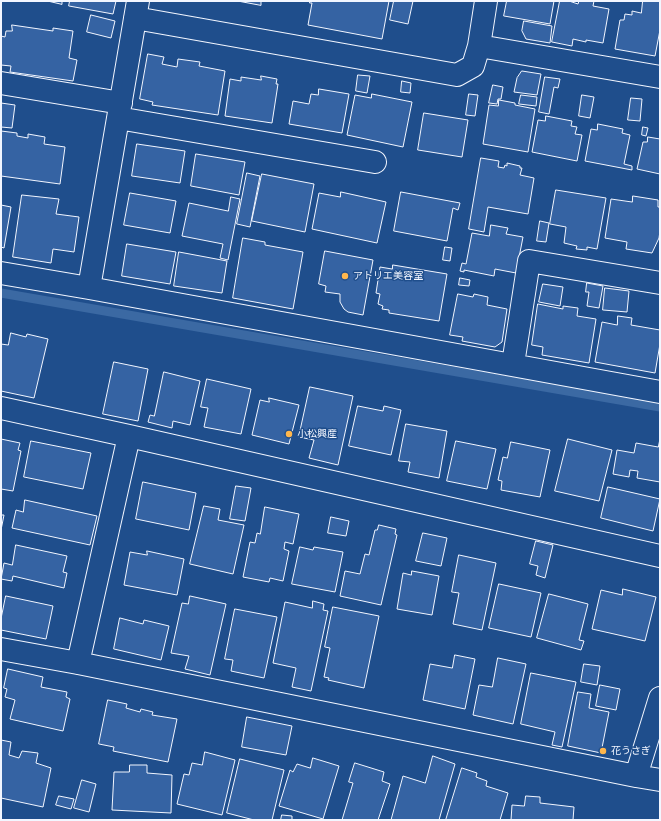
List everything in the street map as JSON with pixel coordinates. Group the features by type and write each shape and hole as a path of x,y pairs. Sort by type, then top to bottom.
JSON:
{"street":[{"path":"89,288 136,9 457,75 473,66 479,46 486,1"},
{"path":"479,46 660,77"},
{"path":"1,83 119,110 376,162"},
{"path":"513,364 528,260 660,284"},
{"path":"1,273 513,364 660,392"},
{"path":"1,408 660,556"},
{"path":"78,663 129,436"},
{"path":"1,649 78,663 660,780"},
{"path":"636,776 660,698"}],"building":[{"path":"48,1 62,1 62,4"},
{"path":"70,1 116,1 113,14 69,6"},
{"path":"238,1 261,1 261,5"},
{"path":"310,1 389,1 382,39 308,25 312,3 310,3"},
{"path":"394,1 413,1 408,24 390,20"},
{"path":"507,1 554,1 550,24 504,16"},
{"path":"560,1 569,1 578,4 579,1 594,1 593,6 609,9 603,43 586,40 586,42 573,39 572,46 552,42"},
{"path":"643,1 660,1 660,30 655,56 615,49 620,20 624,20 625,14 632,15 632,11 641,13"},
{"path":"91,15 115,21 111,38 87,32"},
{"path":"524,21 552,26 550,43 526,39 522,31"},
{"path":"12,25 53,31 53,28 73,31 69,58 77,60 73,81 10,72 11,66 1,65 1,36 5,37 6,31 12,31"},
{"path":"148,54 164,57 162,64 177,67 178,59 200,62 199,66 225,71 218,115 152,105 153,102 140,99"},
{"path":"522,71 541,74 537,95 514,92 517,78"},
{"path":"358,75 370,76 367,93 356,91"},
{"path":"261,76 277,79 276,84 278,84 272,123 225,116 230,79 241,81 241,77 261,80"},
{"path":"545,77 560,79 558,88 554,87 549,114 539,112"},
{"path":"402,81 411,83 410,93 401,92"},
{"path":"493,85 503,87 501,99 498,99 497,104 489,103"},
{"path":"319,89 349,94 342,133 289,124 293,101 309,104 311,94 318,95"},
{"path":"372,94 412,102 403,147 347,135 355,95 371,98"},
{"path":"469,94 478,95 475,116 466,115"},
{"path":"521,95 537,97 536,106 519,104"},
{"path":"582,95 594,97 590,118 579,116"},
{"path":"631,98 642,99 640,121 628,120"},
{"path":"499,100 535,109 528,152 483,144 489,105 498,106"},
{"path":"1,103 15,105 12,128 1,127"},
{"path":"424,113 468,120 462,157 418,150"},
{"path":"546,116 572,121 571,126 577,127 575,134 582,135 577,161 532,152 538,120 545,121"},
{"path":"598,124 623,129 622,133 630,135 624,164 632,166 632,170 585,161 591,129 597,130"},
{"path":"643,127 648,128 646,136 642,135"},
{"path":"1,131 17,133 17,136 28,138 28,134 45,137 44,144 65,147 60,184 1,176"},
{"path":"648,137 660,139 660,174 637,169 643,142 647,142"},
{"path":"137,144 185,151 180,183 132,176"},
{"path":"196,154 245,162 239,195 191,186"},
{"path":"481,158 499,161 498,167 504,168 505,165 507,166 507,163 520,166 520,168 522,168 520,175 534,178 528,214 488,207 484,232 469,229"},
{"path":"247,173 260,176 250,227 237,224"},
{"path":"262,174 314,184 305,232 252,221"},
{"path":"556,190 606,198 597,249 587,247 587,250 576,249 577,246 564,243 566,227 550,224"},
{"path":"341,192 386,202 377,243 312,229 319,193 340,197"},
{"path":"401,192 460,203 458,210 453,208 447,241 394,231"},
{"path":"130,193 176,201 170,233 124,225"},
{"path":"22,195 59,199 56,214 79,217 74,252 53,249 51,263 13,257"},
{"path":"633,196 658,200 658,207 660,207 660,231 659,238 652,253 626,249 627,242 605,238 611,199 632,202"},
{"path":"231,197 240,199 228,260 220,258 223,244 182,236 189,203 228,211"},
{"path":"1,205 11,207 4,248 1,247"},
{"path":"540,221 549,223 546,242 537,241"},
{"path":"491,225 508,228 506,234 523,237 516,273 495,269 494,276 464,270 464,272 460,271 462,263 466,264 472,233 489,236"},
{"path":"243,238 265,242 265,245 303,252 293,309 233,298"},
{"path":"127,244 176,252 170,284 122,276"},
{"path":"445,247 452,248 450,261 443,260"},
{"path":"325,251 373,260 363,315 348,312 344,309 340,302 340,294 325,292 326,286 319,284"},
{"path":"179,252 227,261 222,293 174,286"},
{"path":"393,265 447,274 439,321 389,313 389,310 382,309 383,306 378,304 380,294 376,293 380,267 392,269"},
{"path":"460,278 470,280 469,286 459,285"},
{"path":"587,283 603,286 599,308 587,306 589,292 586,292"},
{"path":"543,284 563,287 560,306 539,302"},
{"path":"605,288 629,291 627,312 603,310"},
{"path":"458,294 473,297 474,294 488,297 487,305 507,309 502,342 495,347 462,341 463,337 450,335"},
{"path":"538,304 563,309 563,306 578,308 577,316 596,319 589,363 542,355 543,347 532,345"},
{"path":"618,316 632,318 631,325 660,330 660,344 655,373 595,362 602,322 617,325"},
{"path":"11,333 26,337 27,334 48,339 34,398 1,391 1,344 8,345"},
{"path":"114,362 148,369 138,421 103,414"},
{"path":"164,372 200,381 190,425 173,421 172,428 148,422 150,415 154,416"},
{"path":"207,379 251,389 241,434 204,427 208,408 201,407"},
{"path":"310,387 353,396 338,465 309,458 314,440 299,437"},
{"path":"269,398 299,405 289,444 252,435 260,400 269,402"},
{"path":"358,406 383,411 384,406 401,410 391,455 349,446"},
{"path":"406,424 447,431 439,478 408,472 410,462 399,461"},
{"path":"1,439 20,443 18,450 21,451 13,491 1,489"},
{"path":"568,439 612,450 599,501 555,491"},
{"path":"660,439 660,482 637,478 638,471 630,470 629,477 613,474 617,450 634,453 636,443 658,447"},
{"path":"31,441 91,453 83,489 24,477"},
{"path":"456,441 496,449 487,489 447,481"},
{"path":"511,442 550,450 540,497 501,490 502,481 498,480 503,457 507,458"},
{"path":"143,482 196,493 189,530 136,519"},
{"path":"236,486 251,488 245,521 230,519"},
{"path":"608,487 660,499 653,531 601,518"},
{"path":"25,500 97,516 90,545 12,528 16,510 23,512"},
{"path":"204,506 220,509 218,520 244,525 233,574 190,564"},
{"path":"265,507 299,514 293,544 285,542 284,549 289,551 283,581 270,578 269,582 243,577 250,542 255,543 257,533 260,534"},
{"path":"1,515 4,515 1,530"},
{"path":"331,517 349,521 346,536 328,533"},
{"path":"379,525 396,529 395,534 397,535 381,605 340,596 345,571 360,574 365,554 369,555 375,530 377,530"},
{"path":"423,533 447,538 441,566 416,561"},
{"path":"536,541 553,545 545,578 536,575 538,566 530,564"},
{"path":"16,545 67,556 63,572 67,573 64,588 13,576 12,581 1,579 4,563 12,565"},
{"path":"300,547 313,550 314,547 343,552 335,592 292,584"},
{"path":"147,551 184,559 177,595 124,585 130,552 147,555"},
{"path":"459,555 496,563 482,630 453,624 459,593 452,592"},
{"path":"412,571 439,576 432,615 397,609 403,573 411,575"},
{"path":"499,584 541,593 531,637 489,628"},
{"path":"623,589 656,597 645,641 592,629 601,590 622,595"},
{"path":"549,594 588,604 579,640 584,641 581,650 537,638"},
{"path":"6,596 53,606 46,639 1,630 1,619"},
{"path":"190,596 226,604 210,675 185,669 189,656 171,653 182,603 188,604"},
{"path":"313,601 324,604 323,610 328,611 311,691 292,687 296,668 273,663 285,602 312,608"},
{"path":"333,607 379,616 364,688 328,680 329,678 324,677 330,648 325,647"},
{"path":"235,609 277,617 264,678 231,671 233,660 225,659"},
{"path":"120,618 143,624 144,620 169,626 161,660 114,649"},
{"path":"455,655 475,659 465,709 423,700 430,664 452,668"},
{"path":"498,658 526,664 513,724 473,715 479,685 492,687"},
{"path":"584,664 600,666 597,685 581,682"},
{"path":"8,669 43,677 41,687 67,692 66,697 70,699 63,731 10,719 15,700 5,697 7,689 4,688"},
{"path":"531,673 576,682 562,747 552,745 555,732 521,724"},
{"path":"600,685 620,689 616,710 596,706"},
{"path":"578,692 591,694 589,708 609,712 601,753 568,746"},
{"path":"108,700 127,704 126,708 140,712 141,709 153,712 152,715 177,719 168,762 113,751 114,747 99,744"},
{"path":"247,717 292,726 286,755 242,747"},
{"path":"1,740 11,742 9,755 19,758 22,751 38,753 36,763 51,768 43,807 1,798"},
{"path":"205,752 235,760 222,815 177,804 184,774 189,775 192,763 202,765"},
{"path":"433,756 455,764 439,820 391,820 403,776 425,783"},
{"path":"313,758 339,766 323,819 279,806 290,770 293,772 297,764 310,768"},
{"path":"240,759 284,770 272,820 254,820 227,813"},
{"path":"355,763 384,772 382,781 390,784 378,820 342,820 353,783 349,782"},
{"path":"130,765 147,765 147,773 172,775 171,813 112,810 114,772 129,772"},
{"path":"462,768 477,773 476,777 487,781 486,786 508,793 500,820 446,820"},
{"path":"82,780 96,784 89,812 74,808"},
{"path":"59,796 74,799 71,809 56,805"},
{"path":"526,796 540,797 540,803 574,807 573,820 511,820 512,805 524,806"},
{"path":"282,815 292,816 292,820 281,820"}],"waterway":[{"path":"1,293 660,407"}],"place":[{"name":"アトリエ美容室","path":"345,276"},
{"name":"小松興産","path":"289,434"},
{"name":"花うさぎ","path":"603,751"}]}
